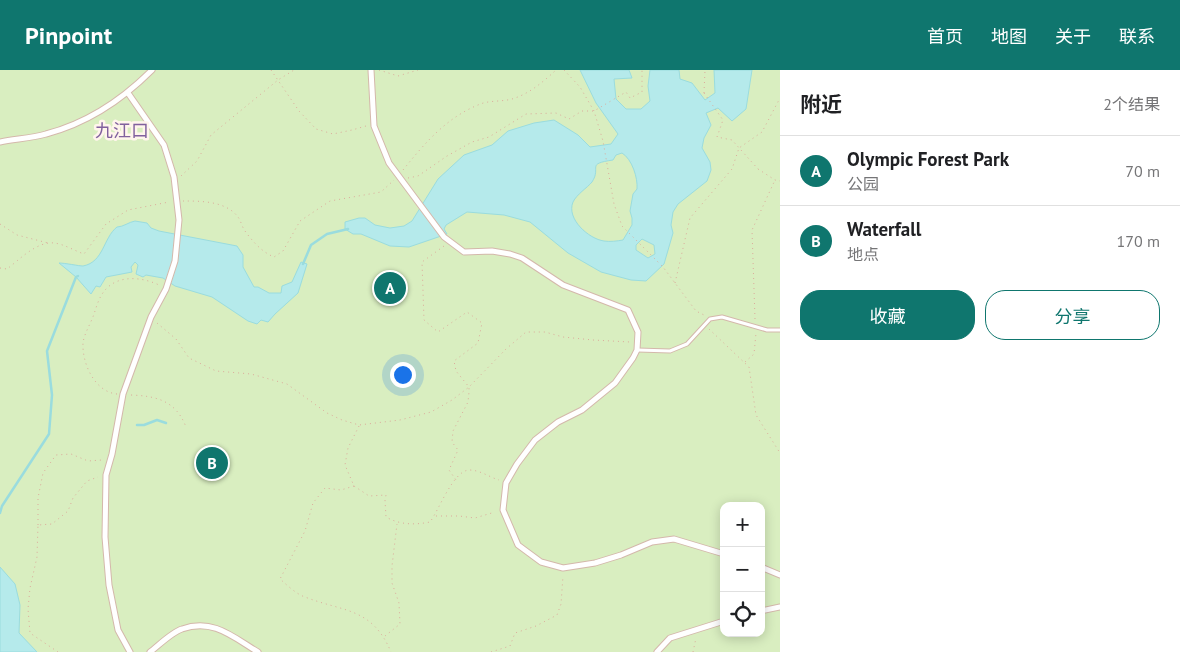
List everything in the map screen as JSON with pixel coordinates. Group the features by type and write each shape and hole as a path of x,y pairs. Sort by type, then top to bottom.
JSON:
{"street":[{"path":"0,142 45,135 74,125 98,113 128,93 152,70"},
{"path":"371,70 374,123 389,163 444,237 464,252 492,251 522,258 563,285 628,310 638,332 637,350 615,382 582,410 558,422 535,440 506,482 504,510 518,545 541,562 563,568 595,563 652,542 674,539 720,553"},
{"path":"128,93 164,145 174,182 179,220 175,261 166,286 151,317 124,394 106,475 105,537 109,585 118,630 130,652"},
{"path":"765,569 780,575"},
{"path":"765,610 780,606"},
{"path":"657,652 670,638 720,622"},
{"path":"150,652 181,629 207,625 237,637 258,652"}],"lane":[{"path":"637,350 670,351 687,344 710,319 722,317 767,330 780,330"}],"path":[{"path":"271,70 299,112 316,129 334,134 374,123"},
{"path":"174,182 197,161 211,135 278,80 294,70"},
{"path":"378,70 398,76 418,70"},
{"path":"0,268 6,269 37,247 48,243 55,242 84,254 106,224 128,210 177,201 201,201 221,204 238,216 245,231 264,253 274,257 283,251 300,221 330,202 380,192 400,178 428,139 454,118 479,104 512,99 540,85 556,70"},
{"path":"564,70 580,87 594,111 607,163 614,204 622,226 663,267 696,311 710,319"},
{"path":"400,178 418,176 447,156 472,142 489,137 526,114 556,113 569,119 582,111 594,111 626,92 630,98 642,92 642,70"},
{"path":"705,70 704,93 723,120 717,137 732,140 758,169 775,180 780,181"},
{"path":"675,283 690,218 732,169 739,148 762,132 780,98"},
{"path":"755,320 752,230 775,180"},
{"path":"0,224 17,235 48,243"},
{"path":"450,242 422,262 424,320 438,332 467,312 482,323 478,343 454,361 456,371 469,387 468,402 453,431 452,442 458,450 449,470 456,480"},
{"path":"166,286 148,280 123,279 110,285 101,296 83,343 86,365 96,384 111,393 153,397 169,404 181,413 186,426"},
{"path":"151,317 176,339 189,358 216,370 251,374 287,384 327,413 359,425 400,420 431,412 452,400 469,387 506,349 526,332 545,332 563,337 593,340 638,342"},
{"path":"705,325 749,367 756,415 780,453"},
{"path":"744,362 754,354 756,327"},
{"path":"359,425 348,448 346,464 354,486 369,496 386,495 386,517 397,523 422,524 430,522 448,490 461,473 469,470 484,473 506,482"},
{"path":"58,652 30,633 28,609 30,588 37,557 38,498 43,473 56,455 71,454 88,461 110,460"},
{"path":"38,525 52,524 68,511 73,498 87,482 106,475"},
{"path":"354,486 341,490 326,488 313,503 306,531 280,579 303,597 339,607 363,617 384,637 390,652"},
{"path":"434,516 475,518 504,510"},
{"path":"384,637 400,624 399,603 392,583 397,523"},
{"path":"491,652 510,646 515,632 536,626 557,615 561,604 563,568"},
{"path":"694,652 696,629"}],"green space":[{"path":"0,70 780,70 780,652 0,652"}],"water":[{"path":"580,70 629,70 632,78 614,79 616,99 626,109 641,109 650,101 648,86 650,70 679,70 680,79 692,83 705,100 715,93 714,70 752,70 746,109 732,121 718,108 706,113 711,125 704,138 702,148 710,162 711,170 707,181 678,204 673,212 671,225 673,233 664,264 646,281 631,280 601,272 568,253 530,222 504,215 467,212 446,225 444,229 447,234 409,247 390,246 361,234 353,234 345,229 345,222 359,218 365,218 375,225 390,228 404,226 412,221 438,179 464,155 492,145 508,131 534,123 554,120 578,135 590,147 611,144 618,134 596,103","holes":["622,153 634,169 636,180 637,189 633,194 630,211 632,225 623,240 604,241 592,236 580,227 573,215 573,202 592,182 597,165 604,161 613,160 616,155","642,239 654,245 655,254 648,258 636,250 636,245"]},
{"path":"135,221 147,223 151,228 159,231 237,246 243,255 243,267 254,287 269,293 281,293 282,286 292,282 301,262 307,264 298,293 268,322 261,320 257,324 248,321 212,297 175,286 163,278 146,275 143,277 136,274 138,265 135,262 131,267 132,272 106,277 100,287 96,286 91,294 76,277 59,263 83,266 90,264 99,255 112,232 117,227"},
{"path":"0,567 15,584 20,605 19,633 37,652 0,652"}],"waterway":[{"path":"303,264 311,245 327,234 348,229"},
{"path":"0,513 2,506 49,434 52,395 47,351 78,276"},
{"path":"137,425 144,425 157,420 166,423"}],"place":[{"name":"Olympic Forest Park","path":"390,288"},
{"name":"Waterfall","path":"212,463"}],"district":[{"name":"九江口","path":"122,130"}]}
